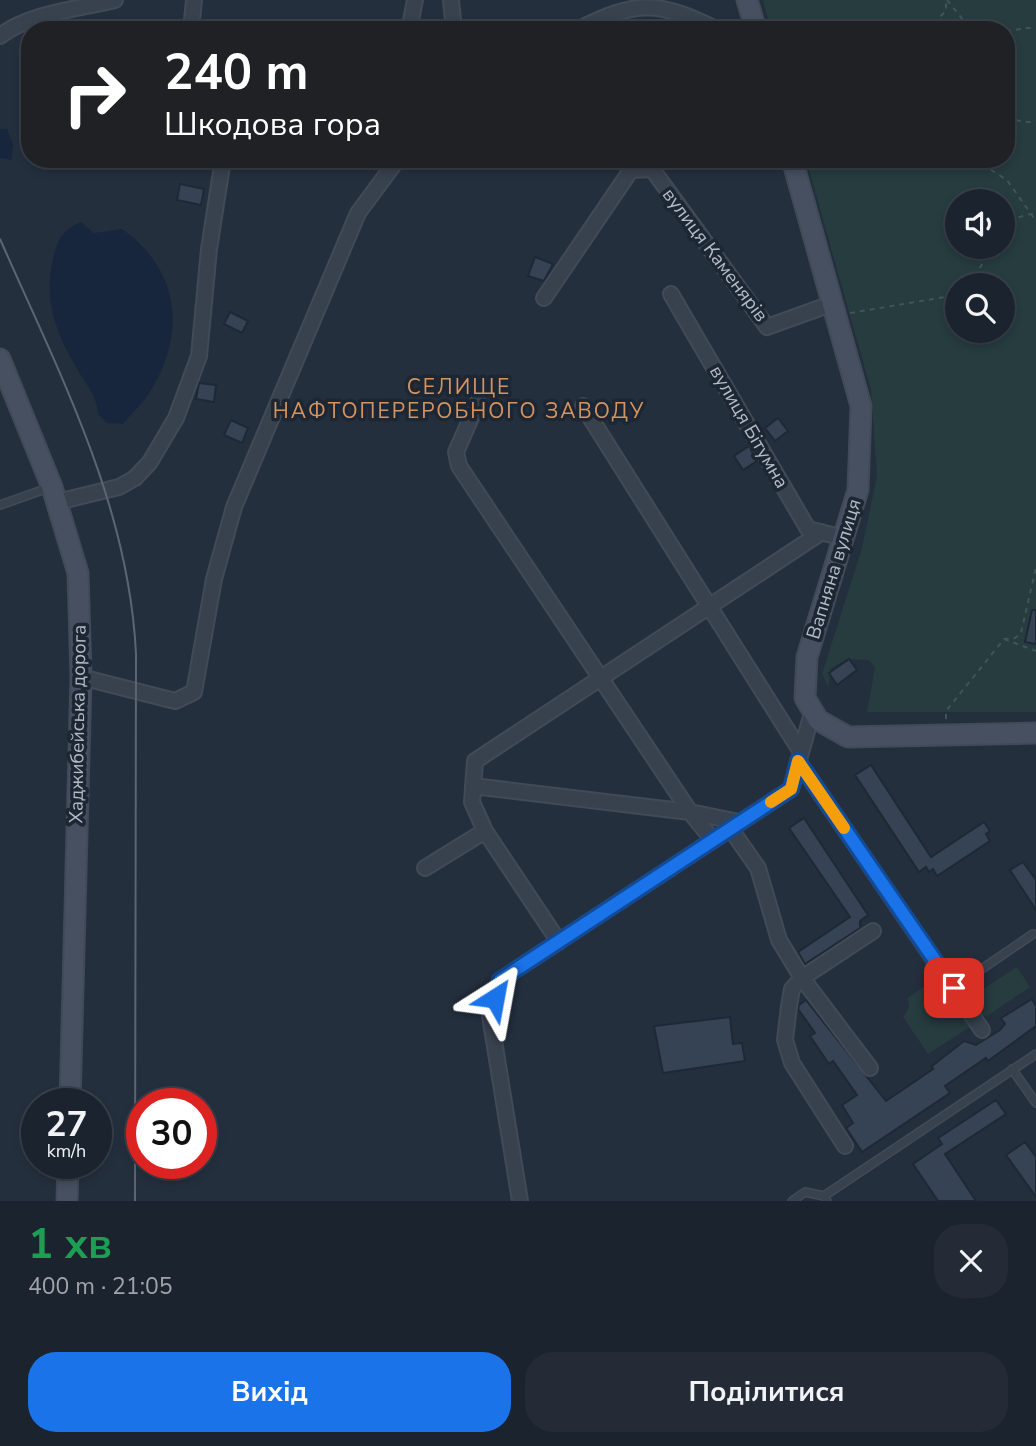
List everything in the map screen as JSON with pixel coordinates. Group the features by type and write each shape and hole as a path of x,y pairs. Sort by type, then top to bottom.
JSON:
{"street":[{"path":"33,21 115,0"},
{"path":"192,21 194,0"},
{"path":"411,21 415,0"},
{"path":"451,0 453,21"},
{"path":"747,0 754,21"},
{"path":"594,21 621,7 663,3 704,21"},
{"path":"0,36 21,26"},
{"path":"55,494 119,487 135,478 150,462 176,418 199,356 209,249 222,168"},
{"path":"81,677 175,701 194,692 214,579 234,507 358,213 391,168"},
{"name":"Вапняна вулиця","path":"794,168 861,406 858,490 807,657 805,698 812,713"},
{"name":"вулиця Каменярів","path":"544,298 631,170 652,169 767,327 833,310"},
{"name":"вулиця Бітумна","path":"671,294 808,529 844,538"},
{"name":"Хаджибейська дорога","path":"0,359 55,494 78,573 81,677 70,1088"},
{"path":"478,402 456,453 459,466 690,812 712,839"},
{"path":"583,406 799,757 982,1030"},
{"path":"559,942 485,831 472,802 475,761 822,532"},
{"path":"520,1201 490,1016 500,980 791,789 812,713 833,731 848,737 946,734 1033,737"},
{"path":"473,786 690,812 735,825 758,868 779,940 802,978 870,1068"},
{"path":"425,868 485,831"},
{"path":"845,1146 792,1063 785,1040 792,989 802,978 873,931"},
{"path":"67,1201 68,1179"}],"lane":[{"path":"0,505 55,494"},
{"path":"954,988 1033,934"},
{"path":"792,1201 805,1192 825,1199 1036,1054"},
{"path":"1012,1069 1036,1103"}],"path":[{"path":"935,21 946,11 947,0"},
{"path":"947,0 964,21"},
{"path":"1015,30 1036,27"},
{"path":"1015,120 1036,123"},
{"path":"988,168 1007,180 1036,221"},
{"path":"1015,220 1030,213 1036,214"},
{"path":"833,310 945,297"},
{"path":"946,734 946,711 1003,639 1015,638 1021,633 1036,567"},
{"path":"1003,639 1036,651"}],"green space":[{"path":"763,0 1036,0 1036,712 867,712 875,667 869,660 848,659 831,668 828,687 822,674 862,548 877,476 871,390 809,168 1015,168 1015,21 769,21"},
{"path":"1017,967 1030,987 987,1016 979,1015 969,998"},
{"path":"926,985 947,1014 957,1008 970,1027 928,1054 903,1017 909,1008 908,998"}],"water":[{"path":"0,129 7,129 13,144 12,160 0,158"},
{"path":"81,222 94,233 122,229 142,245 166,284 172,305 169,350 160,373 148,395 123,424 107,423 98,414 93,396 61,339 52,310 50,280 55,250 64,233"}],"building":[{"path":"180,184 204,189 201,205 177,200"},
{"path":"535,257 553,264 544,281 528,276"},
{"path":"230,312 248,321 242,333 224,324"},
{"path":"199,383 216,385 214,402 196,399"},
{"path":"778,418 788,431 775,441 765,428"},
{"path":"231,420 248,428 242,443 224,435"},
{"path":"749,446 757,461 743,470 734,456"},
{"path":"1032,610 1036,610 1036,644 1025,642"},
{"path":"849,659 857,670 837,685 829,673"},
{"path":"871,765 931,857 984,822 990,831 986,834 990,841 937,876 933,869 929,872 926,867 919,872 855,775"},
{"path":"804,818 868,915 860,921 860,928 805,964 798,952 850,917 789,828"},
{"path":"1023,862 1036,880 1036,910 1010,870"},
{"path":"1032,999 1036,1006 1036,1026 988,1061 986,1058 945,1086 950,1093 862,1152 846,1128 853,1123 842,1105 857,1095 833,1061 829,1064 810,1036 815,1033 798,1009 806,1000 886,1101 933,1069 932,1066 964,1041 976,1045 1000,1030 1005,1024 1001,1018"},
{"path":"730,1017 733,1044 742,1043 745,1061 663,1073 654,1026"},
{"path":"996,1100 1006,1114 945,1154 976,1201 938,1201 913,1164 942,1144 938,1138"},
{"path":"1025,1142 1036,1157 1036,1197 1006,1155"}],"tram line":[{"path":"0,239 87,441 120,545 131,599 136,654 135,1201"}],"slow traffic":[{"path":"771,802 791,789 798,761 844,828"}],"district":[{"name":"СЕЛИЩЕ НАФТОПЕРЕРОБНОГО ЗАВОДУ","path":"459,399"}],"route":[{"path":"495,998 500,980 791,789 798,761 954,988"}]}
